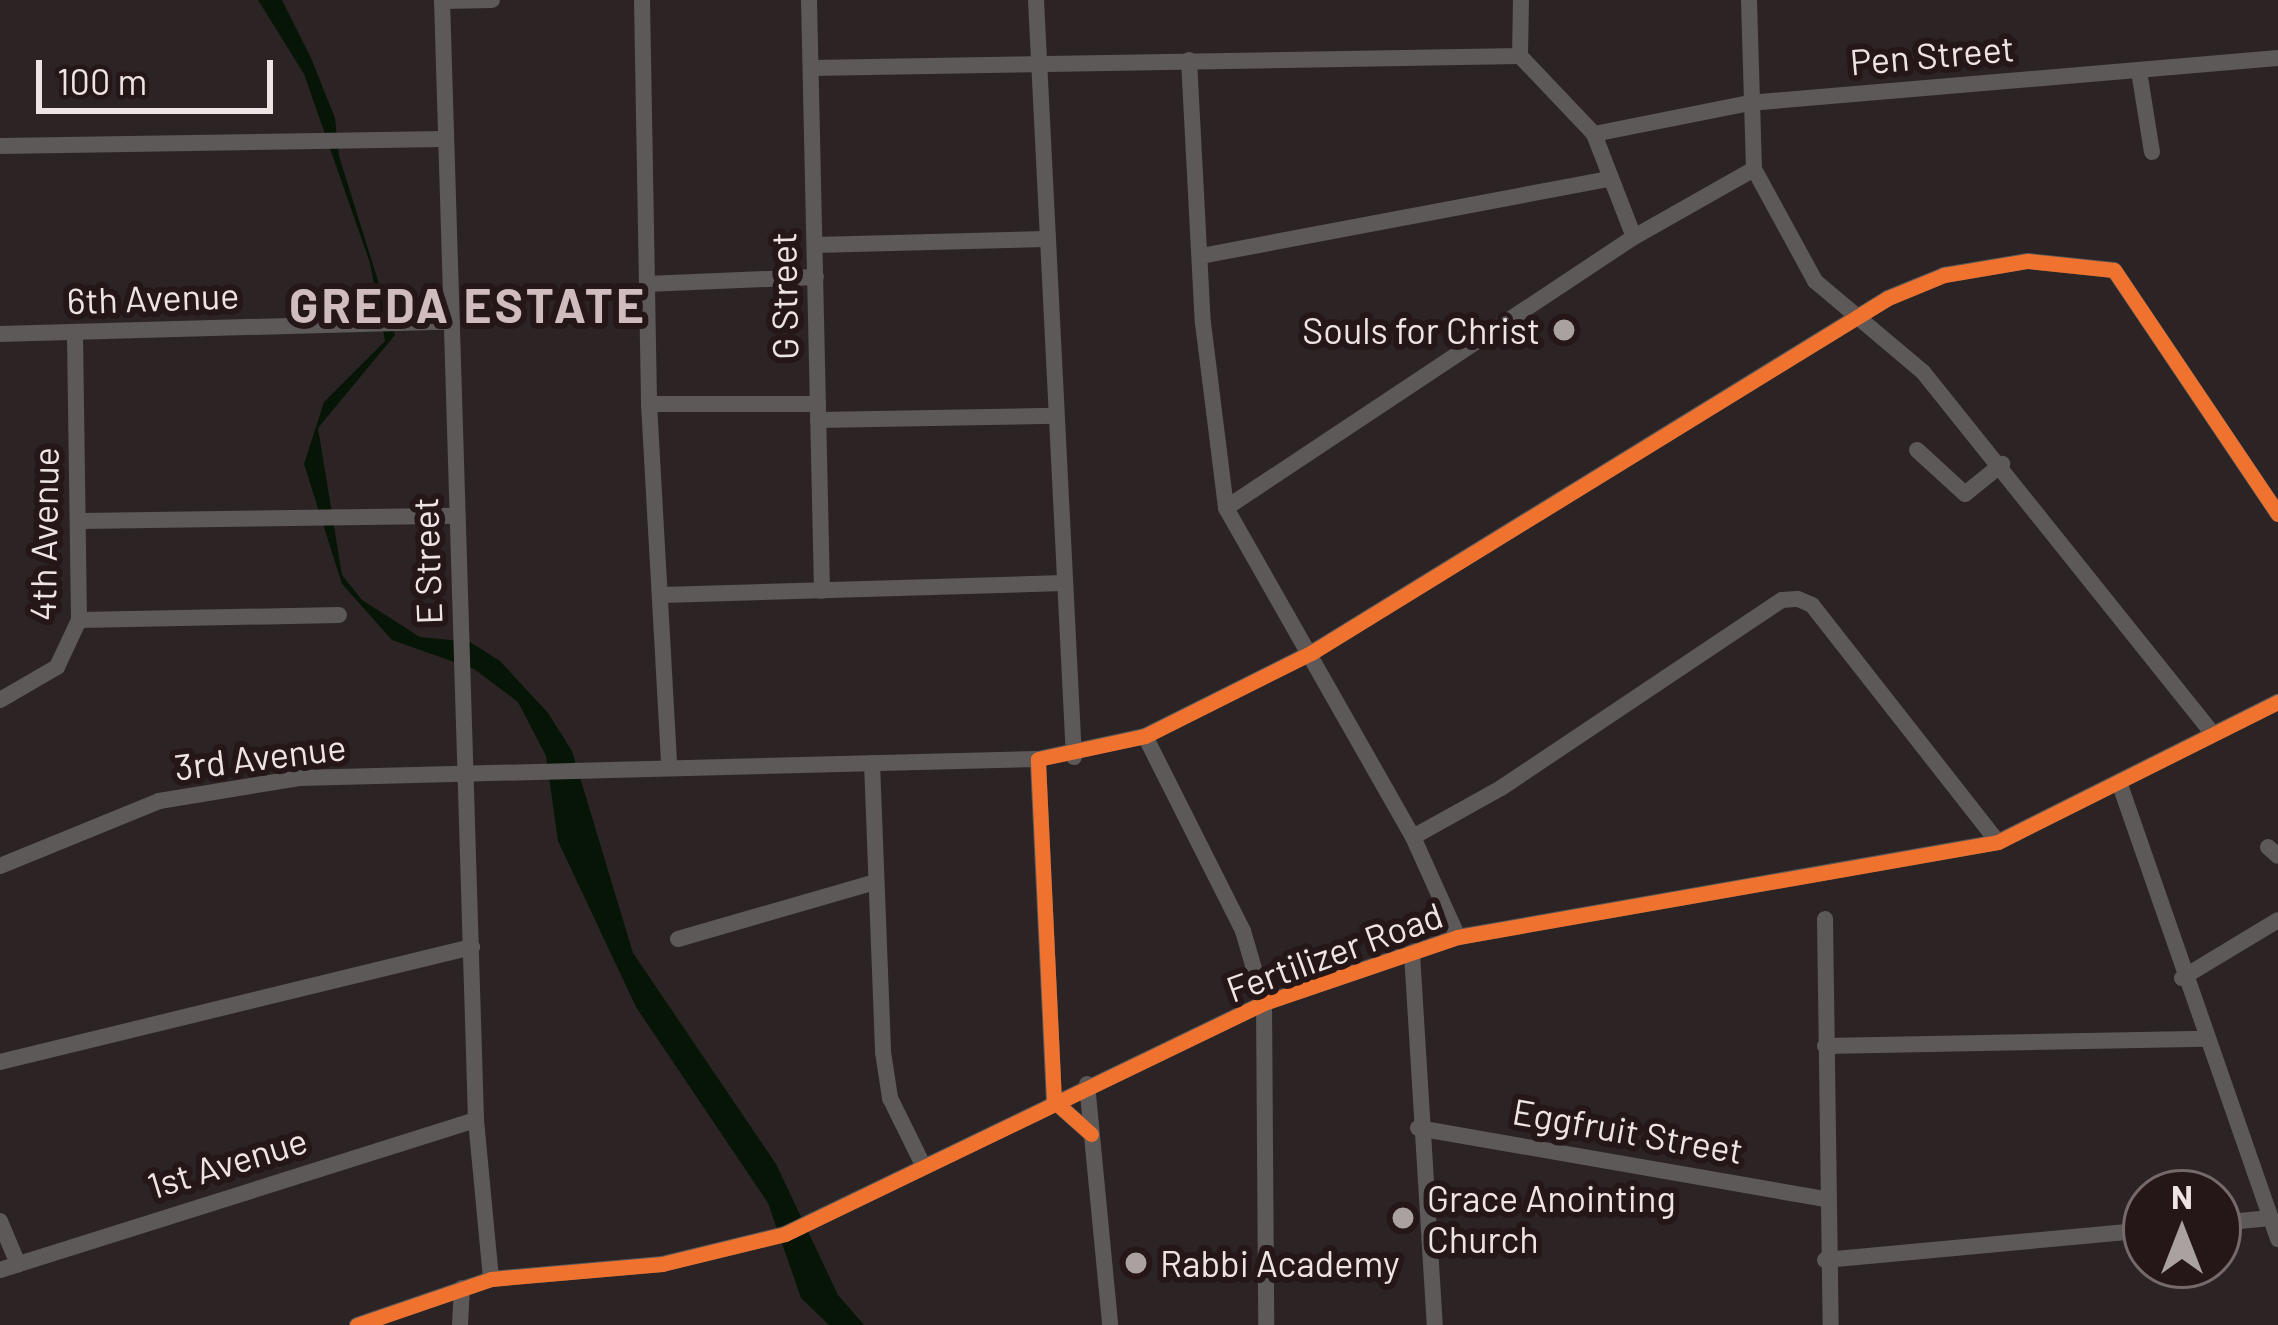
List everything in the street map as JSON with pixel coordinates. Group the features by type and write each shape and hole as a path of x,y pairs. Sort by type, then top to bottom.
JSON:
{"street":[{"path":"442,0 492,0"},
{"name":"E Street","path":"442,0 476,1120 490,1279"},
{"path":"642,0 650,404 669,766"},
{"name":"G Street","path":"808,0 822,591"},
{"path":"1036,0 1074,757"},
{"path":"1521,0 1520,56 1594,134 1634,237"},
{"path":"1749,0 1754,169 1815,281 1923,372 2002,464 2212,731"},
{"path":"811,68 1520,56"},
{"name":"Pen Street","path":"1594,134 1749,104 2278,58"},
{"path":"1189,60 1226,508 1413,837 1458,937"},
{"path":"2139,71 2152,152"},
{"path":"0,146 443,140"},
{"path":"1226,508 1634,237 1754,169"},
{"path":"1202,256 1610,178"},
{"path":"815,245 1045,239"},
{"name":"3rd Avenue","path":"0,866 210,788 669,766 1039,759 1074,757 1145,736 1311,653 1860,318 1944,275 2028,261 2114,270 2278,514"},
{"path":"646,284 816,277"},
{"name":"6th Avenue","path":"0,334 452,321"},
{"name":"4th Avenue","path":"0,700 57,667 79,620 76,332"},
{"path":"650,404 1055,416"},
{"path":"1917,450 1965,494 2002,464"},
{"path":"81,520 457,516"},
{"path":"661,595 1063,583"},
{"path":"1413,837 1501,788 1782,600 1798,599 1812,605 1998,842"},
{"path":"79,620 339,615"},
{"name":"Fertilizer Road","path":"357,1325 490,1279 662,1264 785,1234 1087,1084 1264,1003 1458,937 1998,842 2120,785 2212,731 2278,703"},
{"path":"1145,736 1243,932 1264,1003 1266,1325"},
{"path":"1039,759 1054,1101 1090,1134"},
{"path":"872,763 890,1098 923,1165"},
{"path":"2120,785 2182,978 2275,1228 2242,1225"},
{"path":"678,939 875,881"},
{"path":"1825,919 1826,1259 1831,1325"},
{"path":"2182,978 2278,920"},
{"path":"0,1062 472,947"},
{"path":"1412,953 1418,1128 1435,1325"},
{"path":"1825,1046 2206,1039"},
{"path":"1087,1084 1110,1325"},
{"name":"1st Avenue","path":"9,1267 476,1120"},
{"name":"Eggfruit Street","path":"1418,1128 1826,1199"},
{"path":"2259,1191 2278,1176"},
{"path":"0,1221 9,1267"},
{"path":"1826,1259 2122,1232"},
{"path":"460,1325 462,1288"}],"shaded area":[{"path":"258,0 282,0 311,58 335,118 339,156 395,335 318,428 342,575 362,600 420,637 470,642 500,661 548,713 572,751 633,953 776,1164 838,1295 864,1325 829,1325 801,1298 768,1203 636,1007 558,841 546,756 518,702 474,669 392,640 342,584 304,464 324,402 385,341 370,263 304,74"}],"cycle path":[{"path":"1091,1134 1054,1101 1038,759 1145,736 1311,653 1888,298 1944,275 2028,261 2114,270 2278,514"},
{"path":"357,1325 491,1279 662,1264 785,1234 1264,1003 1458,937 1998,842 2278,702"}],"place":[{"name":"Souls for Christ","path":"1564,330"},
{"name":"Grace Anointing Church","path":"1403,1218"},
{"name":"Rabbi Academy","path":"1136,1263"}],"district":[{"name":"GREDA ESTATE","path":"468,305"}]}
